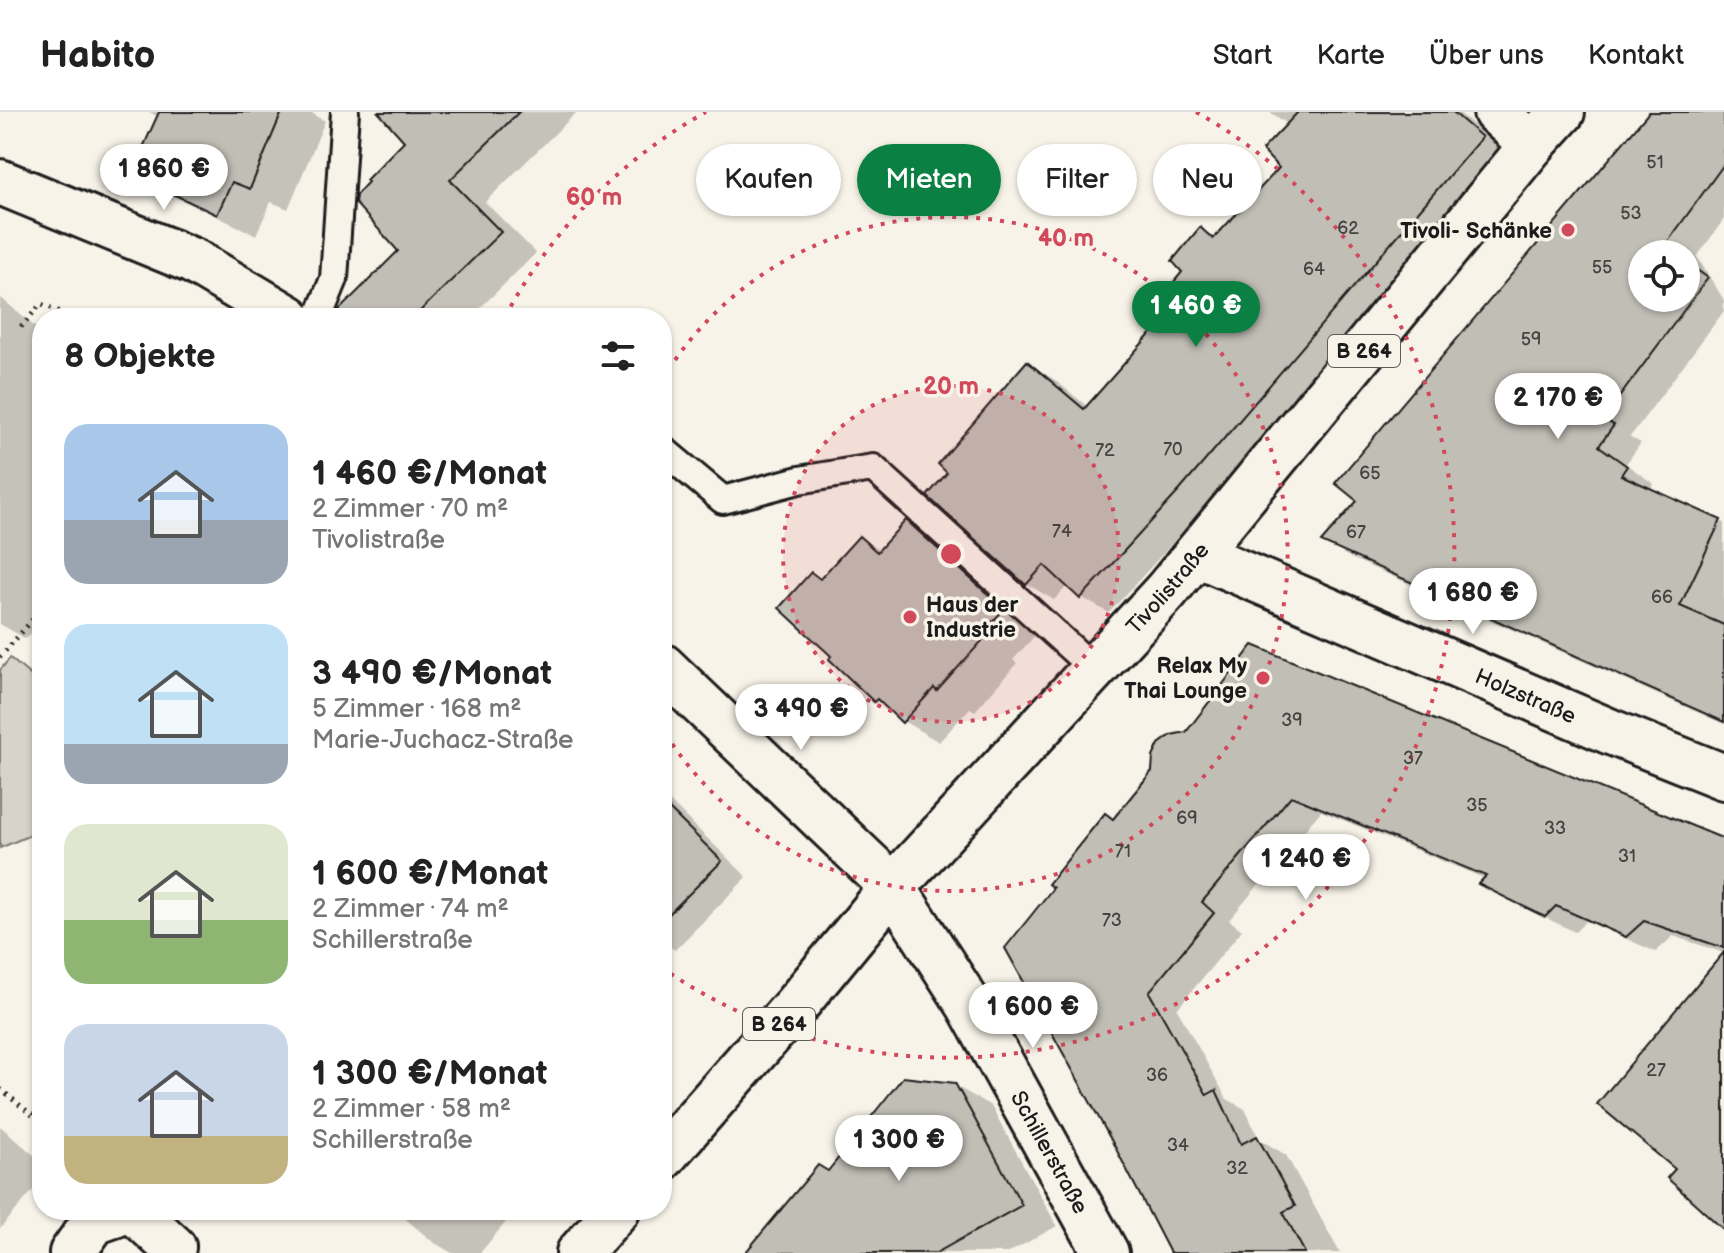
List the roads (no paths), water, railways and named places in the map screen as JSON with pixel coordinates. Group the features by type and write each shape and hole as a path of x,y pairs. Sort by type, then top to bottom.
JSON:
{"street":[{"path":"1496,112 1532,145"},
{"name":"Tivolistraße","path":"672,1147 796,1005 893,887 1197,554 1562,112"},
{"path":"0,182 193,261 272,308"},
{"name":"Holzstraße","path":"1197,554 1596,726 1724,777"},
{"name":"Schillerstraße","path":"672,676 893,887 969,1005 1106,1253"},
{"path":"72,1253 94,1222 100,1220"},
{"path":"142,1220 173,1247 172,1253"},
{"path":"579,1253 608,1220"}],"lane":[{"path":"322,308 334,279 345,112"},
{"path":"672,457 723,500 799,480 873,468 1094,669"}],"place":[{"name":"Tivoli- Schänke","path":"1568,230"},
{"name":"Haus der Industrie","path":"910,617"},
{"name":"Relax My Thai Lounge","path":"1263,678"}]}
